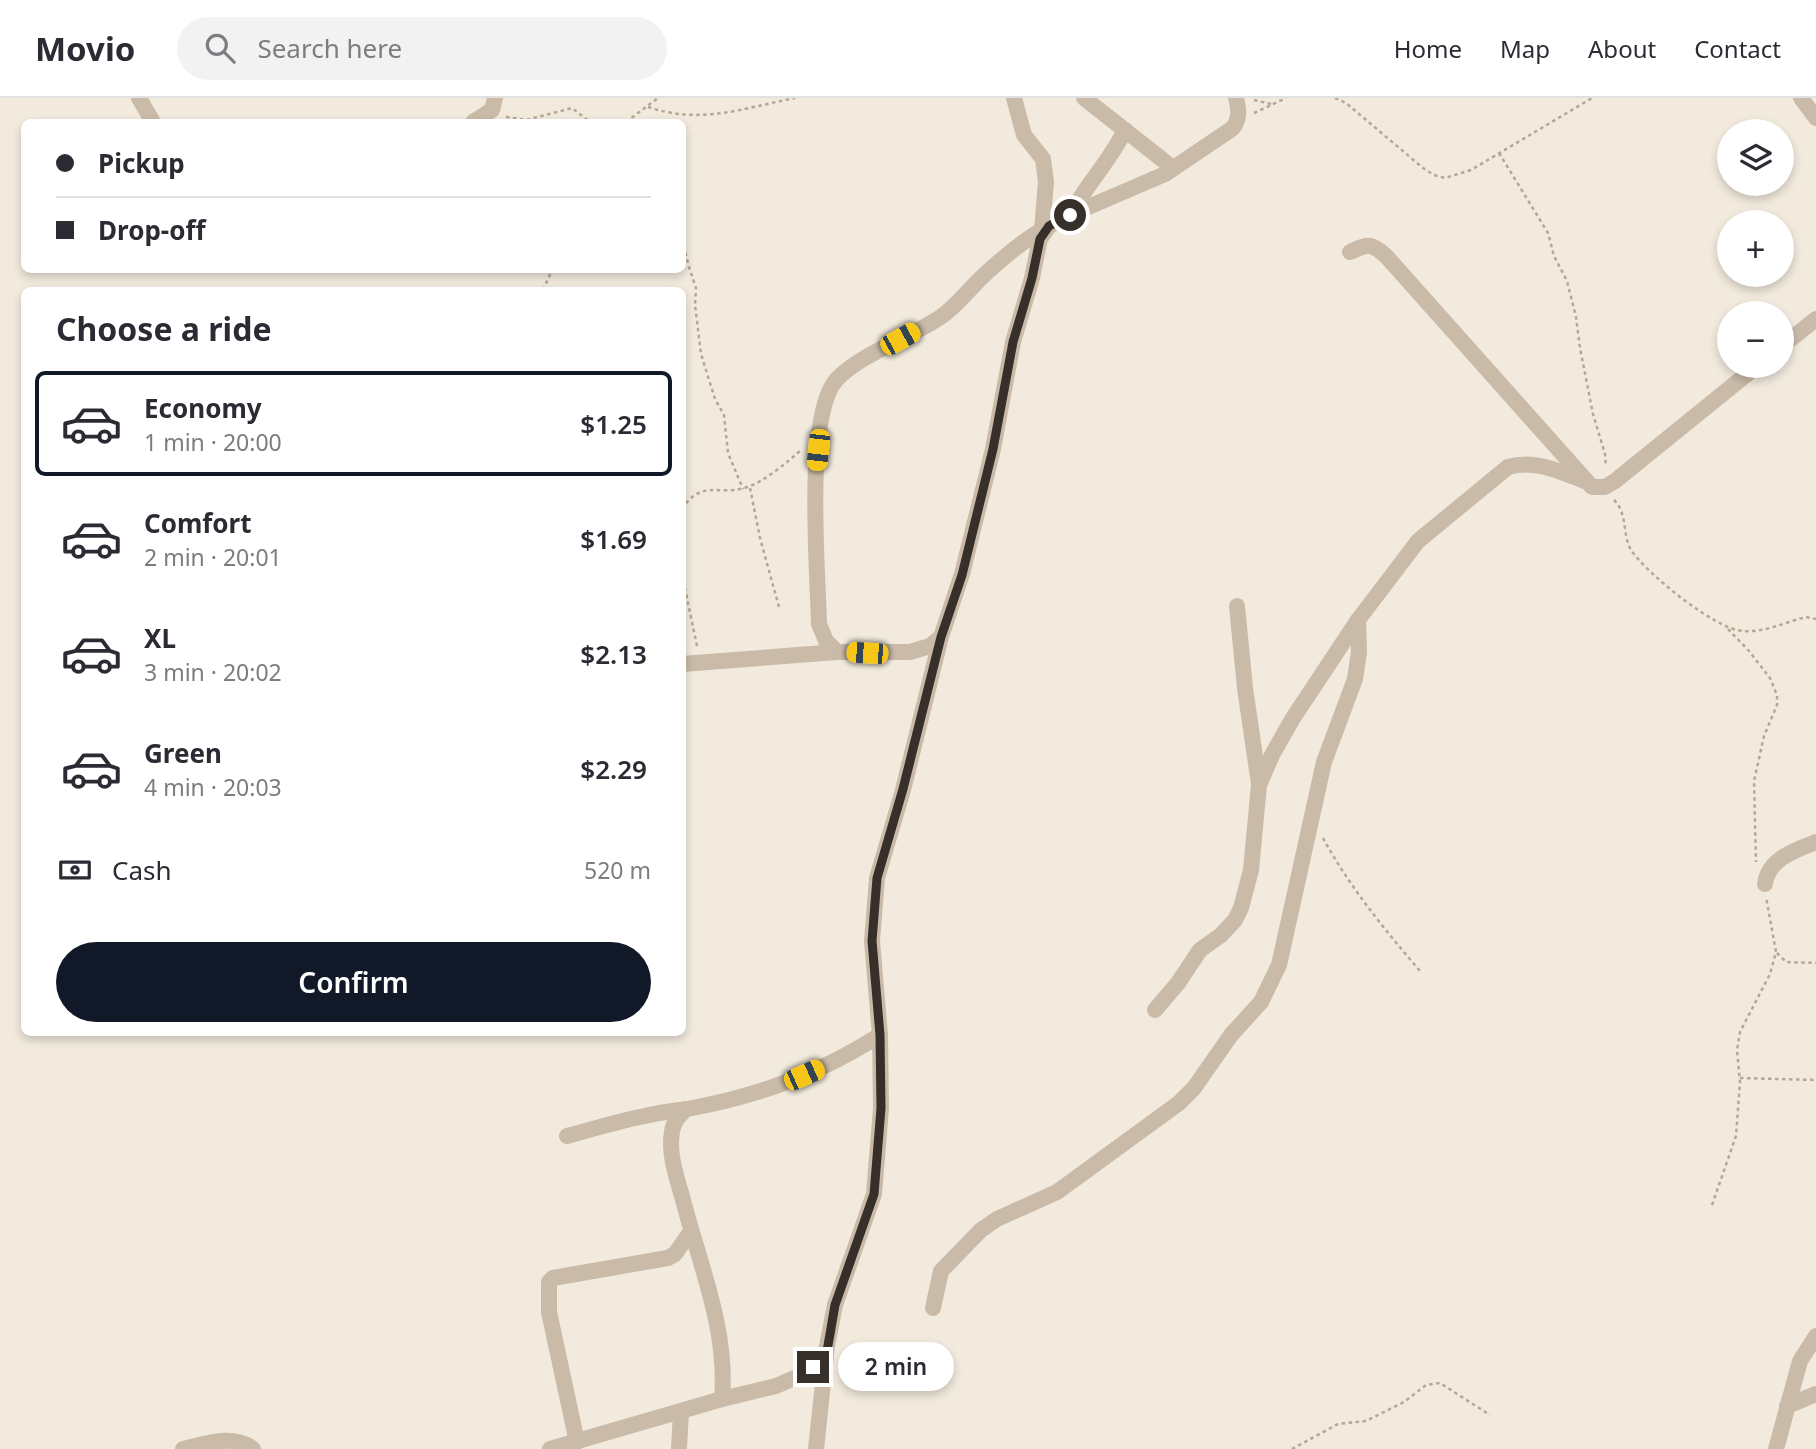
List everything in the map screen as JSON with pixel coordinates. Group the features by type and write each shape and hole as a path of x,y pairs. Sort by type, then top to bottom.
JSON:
{"street":[{"path":"139,98 151,119"},
{"path":"816,1449 826,1357 835,1305 874,1194 881,1108 880,1035 872,941 877,878 903,789 941,637 962,575 993,449 1013,342 1045,228 1046,183 1043,159 1024,135 1014,98"},
{"path":"1084,98 1173,168"},
{"path":"818,654 821,632 814,493 822,409 830,387 855,366 952,308 981,278 1029,237 1070,215 1108,200 1173,168 1233,128 1238,121 1239,111 1236,98"},
{"path":"1801,98 1816,118"},
{"path":"478,119 492,110 495,99"},
{"path":"1070,215 1125,130"},
{"path":"1350,252 1367,245 1374,246 1385,256 1597,486"},
{"path":"1794,336 1816,318"},
{"path":"1597,486 1639,462 1741,378"},
{"path":"1259,785 1293,718 1358,620 1418,541 1508,467 1522,463 1544,466 1597,486"},
{"path":"1155,1010 1178,983 1200,950 1221,935 1235,920 1251,870 1259,785 1237,606"},
{"path":"933,1308 941,1271 981,1230 997,1219 1057,1192 1179,1103 1194,1088 1231,1035 1261,1002 1279,965 1324,762 1355,679 1359,652 1358,620"},
{"path":"821,632 837,652"},
{"path":"686,664 837,652 910,652 930,646 941,637"},
{"path":"1765,884 1770,867 1787,855 1816,842"},
{"path":"567,1136 646,1115 686,1109 760,1090 848,1056 880,1035"},
{"path":"686,1109 674,1122 672,1153 717,1322 724,1363 722,1399"},
{"path":"577,1442 549,1312 550,1282 553,1278 668,1258 675,1254 691,1231"},
{"path":"1776,1449 1800,1361 1816,1336"},
{"path":"550,1449 776,1386 799,1376 826,1357"},
{"path":"1787,1406 1816,1394"},
{"path":"680,1449 681,1411"},
{"path":"183,1449 225,1440 246,1443 253,1449"}],"path":[{"path":"630,119 658,98"},
{"path":"648,107 673,114 714,115 795,98"},
{"path":"1247,98 1271,104"},
{"path":"1238,121 1286,98"},
{"path":"1335,98 1346,103 1434,175 1445,178 1471,170 1592,98"},
{"path":"495,99 507,119"},
{"path":"530,119 572,108 586,119"},
{"path":"1499,153 1548,233 1554,256 1567,281 1593,414 1605,454 1607,471 1597,486 1611,496 1622,510 1632,551 1669,587 1714,622 1728,629 1745,632 1806,618 1816,619"},
{"path":"686,258 696,288 695,306 701,354 715,399 724,415 728,453 743,489"},
{"path":"686,504 696,493 706,490 750,487 803,448"},
{"path":"750,487 760,538 779,607"},
{"path":"686,594 700,664"},
{"path":"1712,1205 1737,1136 1740,1078 1737,1049 1741,1032 1770,974 1776,952 1767,910 1765,884 1756,866 1754,781 1764,736 1777,705 1777,695 1770,678 1728,629"},
{"path":"1311,817 1341,871 1391,938 1420,971"},
{"path":"1776,952 1786,962 1816,963"},
{"path":"1740,1078 1816,1080"},
{"path":"1292,1449 1338,1424 1366,1421 1404,1402 1434,1382 1440,1383 1490,1415"}],"route":[{"path":"813,1367 826,1357 835,1305 874,1194 881,1108 880,1035 872,941 877,878 903,789 941,637 962,575 1004,399 1013,342 1032,278 1040,239 1049,226 1070,215"}]}
